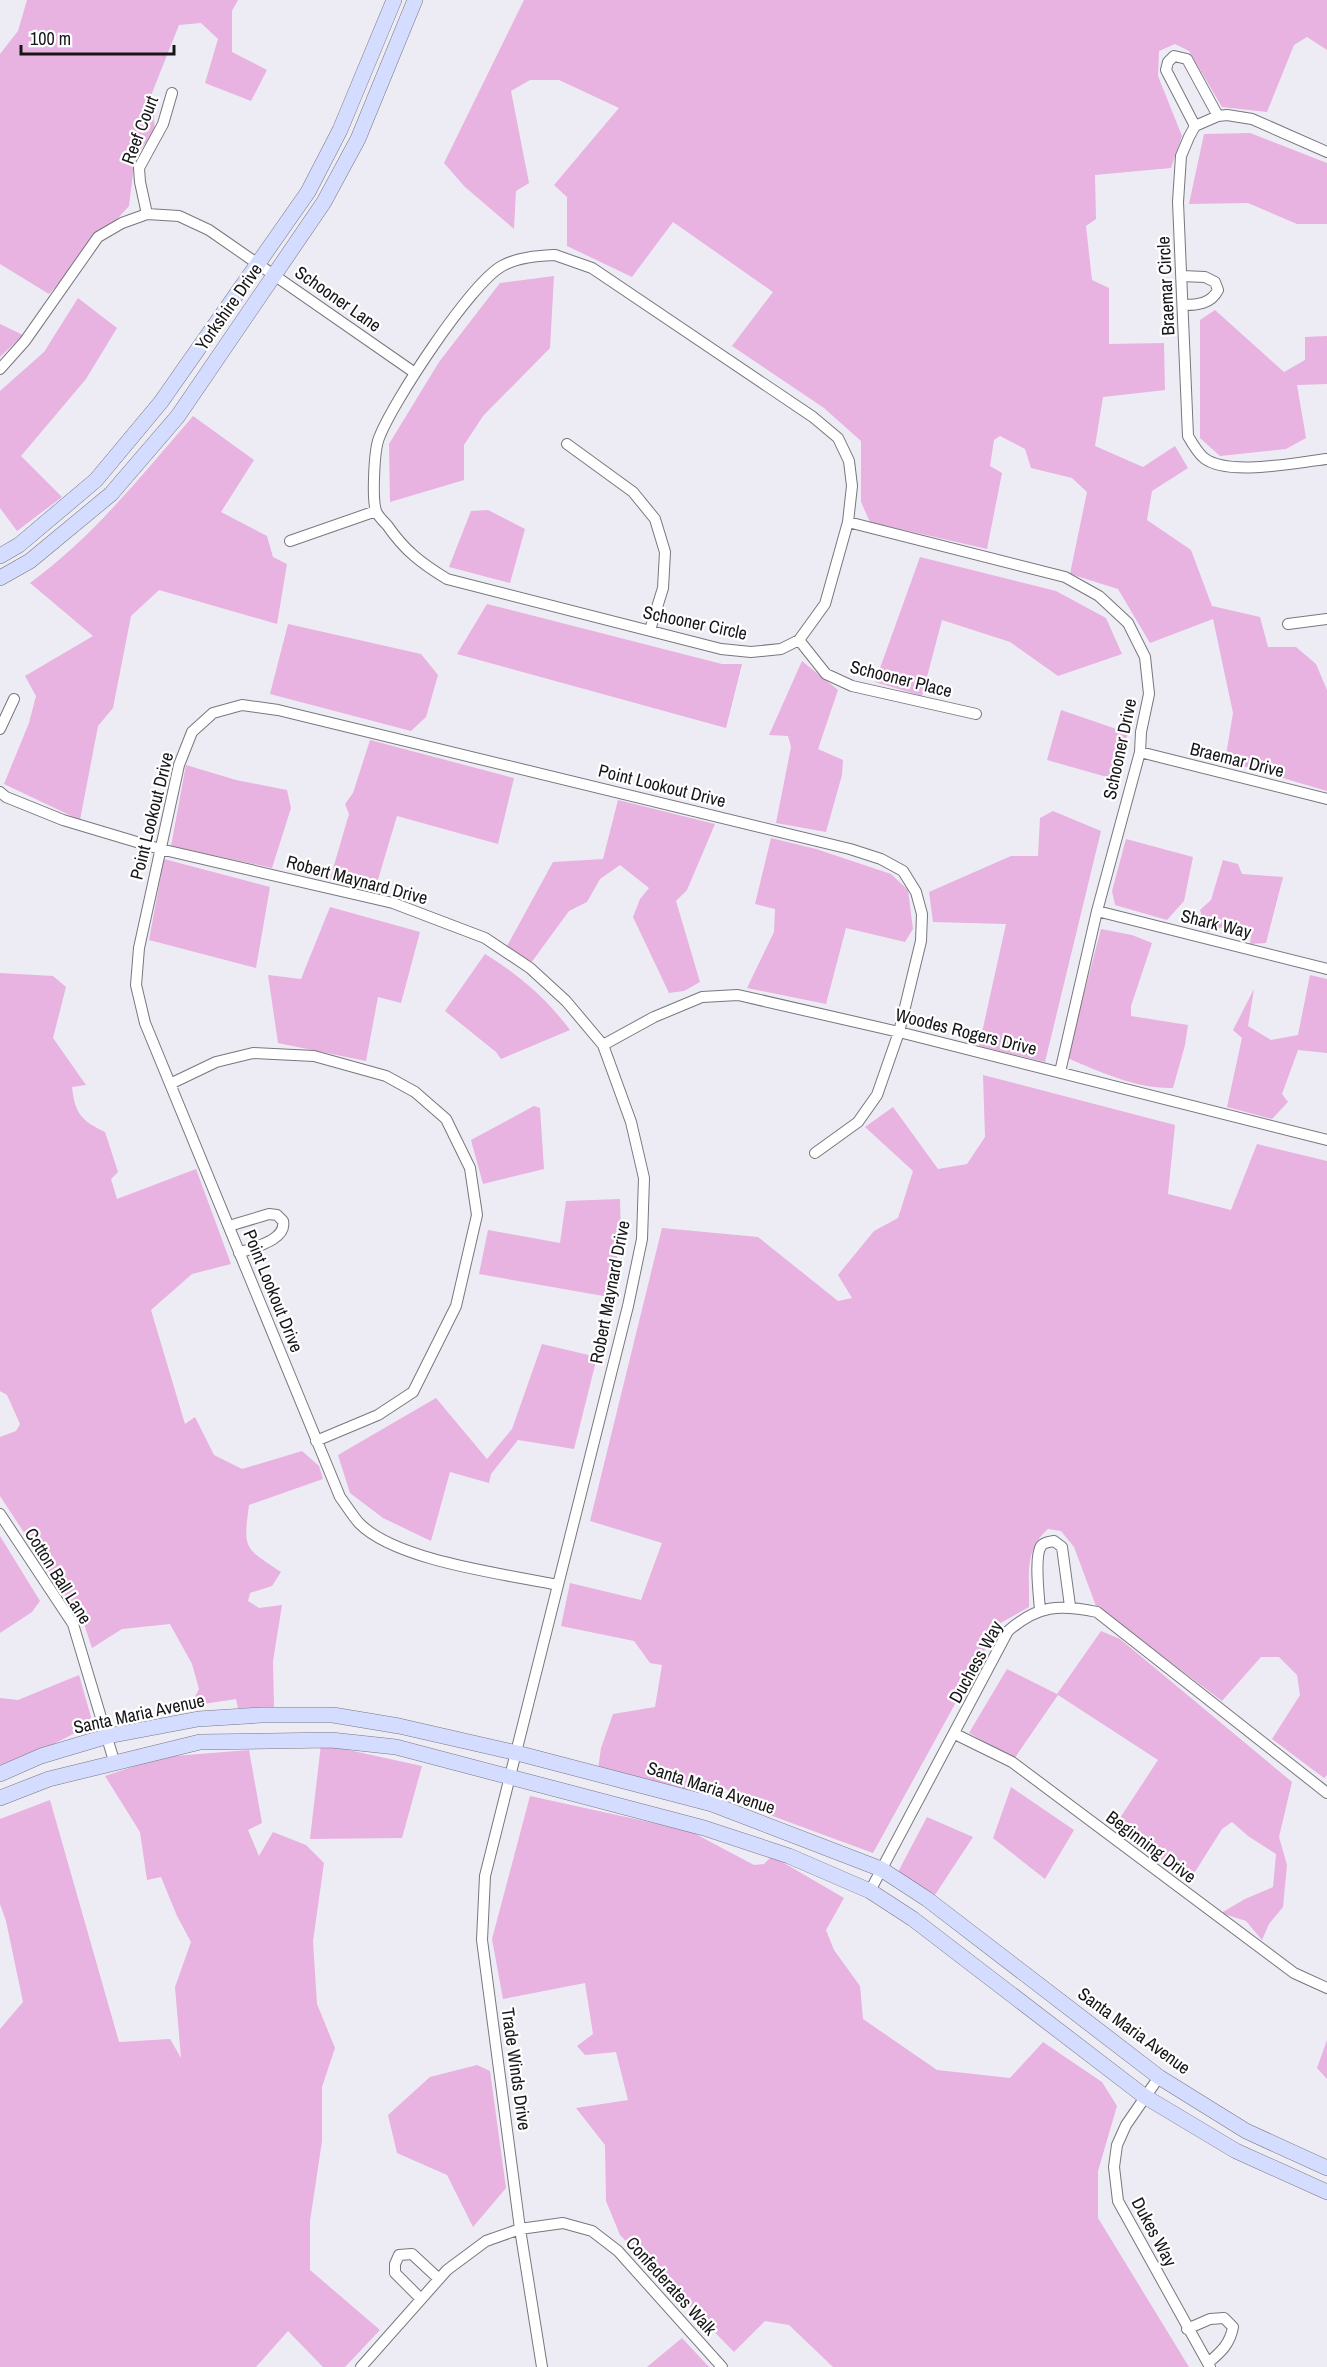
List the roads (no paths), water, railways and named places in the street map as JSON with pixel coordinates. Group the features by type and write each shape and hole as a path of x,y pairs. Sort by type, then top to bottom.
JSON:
{"street":[{"name":"Yorkshire Drive","path":"0,556 19,545 96,480 161,402 308,192 340,130 394,0"},
{"name":"Yorkshire Drive","path":"0,578 30,561 111,494 178,416 324,202 358,139 415,0"},
{"path":"1218,116 1187,59 1174,56 1167,62 1166,70 1195,126 1218,116 1252,119 1327,152"},
{"name":"Reef Court","path":"147,214 139,168 163,124 172,93"},
{"name":"Braemar Circle","path":"1195,126 1181,156 1178,202 1188,436 1204,459 1225,467 1327,459"},
{"name":"Schooner Lane","path":"0,369 25,341 98,237 122,223 147,214 179,216 209,230 415,373"},
{"path":"290,541 376,511 374,470 378,439 415,373 480,284 502,266 529,257 555,255 592,268 813,417 838,438 849,461 852,486 848,522 825,604 799,640"},
{"path":"1182,276 1205,276 1215,282 1218,290 1215,296 1207,302 1184,305"},
{"path":"567,444 633,492 655,519 665,552 663,588 650,630"},
{"name":"Schooner Circle","path":"376,511 418,562 447,579 721,650 751,652 781,649 799,640"},
{"name":"Schooner Drive","path":"848,522 1065,577 1100,596 1128,623 1145,657 1149,694 1141,732 1140,752 1097,911 1060,1072"},
{"path":"1288,624 1327,619"},
{"name":"Schooner Place","path":"799,640 826,674 852,686 976,714"},
{"path":"0,729 14,699"},
{"name":"Point Lookout Drive","path":"558,1585 421,1556 384,1542 359,1523 340,1497 145,1023 136,986 139,948 160,849 179,765 192,732 213,713 242,705 278,710 850,849 881,859 903,871 916,892 921,914 921,941 899,1032 877,1095 858,1122 815,1153"},
{"name":"Braemar Drive","path":"1140,752 1327,799"},
{"name":"Robert Maynard Drive","path":"2,798 63,820 160,849 393,903 484,938 530,968 566,1001 603,1045 631,1122 644,1178 642,1239 628,1306 511,1776"},
{"name":"Shark Way","path":"1097,911 1327,969"},
{"name":"Woodes Rogers Drive","path":"603,1045 654,1017 702,997 738,995 899,1032 1327,1140"},
{"path":"170,1084 216,1062 254,1053 314,1056 386,1076 415,1092 446,1119 470,1168 477,1215 456,1306 413,1392 378,1414 316,1441"},
{"path":"229,1226 269,1214 277,1215 283,1221 284,1229 279,1236 239,1253"},
{"name":"Cotton Ball Lane","path":"0,1514 73,1624 114,1761"},
{"path":"1040,1610 1038,1555 1041,1546 1046,1542 1054,1541 1062,1547 1070,1606"},
{"name":"Duchess Way","path":"870,1891 1008,1630 1024,1617 1040,1610 1070,1606 1097,1612 1327,1793"},
{"name":"Santa Maria Avenue","path":"0,1774 41,1756 108,1736 198,1719 262,1715 333,1715 399,1726 517,1753 712,1804 881,1869 927,1899 1159,2077 1246,2131 1327,2169"},
{"path":"198,1719 200,1742"},
{"name":"Beginning Drive","path":"955,1734 1011,1762 1294,1974 1327,1988"},
{"path":"0,1798 49,1779 114,1761 200,1742 332,1740 396,1747 705,1828 789,1856 870,1891 913,1919 1144,2096 1236,2151 1327,2192"},
{"name":"Trade Winds Drive","path":"511,1776 485,1876 482,1940 520,2229 542,2367"},
{"name":"Dukes Way","path":"1159,2077 1126,2125 1117,2145 1114,2167 1118,2201 1209,2365"},
{"name":"Confederates Walk","path":"362,2367 447,2270 486,2241 520,2229 563,2223 592,2230 618,2251 722,2367"},
{"path":"421,2299 395,2273 395,2264 399,2255 412,2254 439,2279"},
{"path":"1188,2329 1210,2319 1224,2318 1233,2327 1231,2340 1209,2365"}]}
